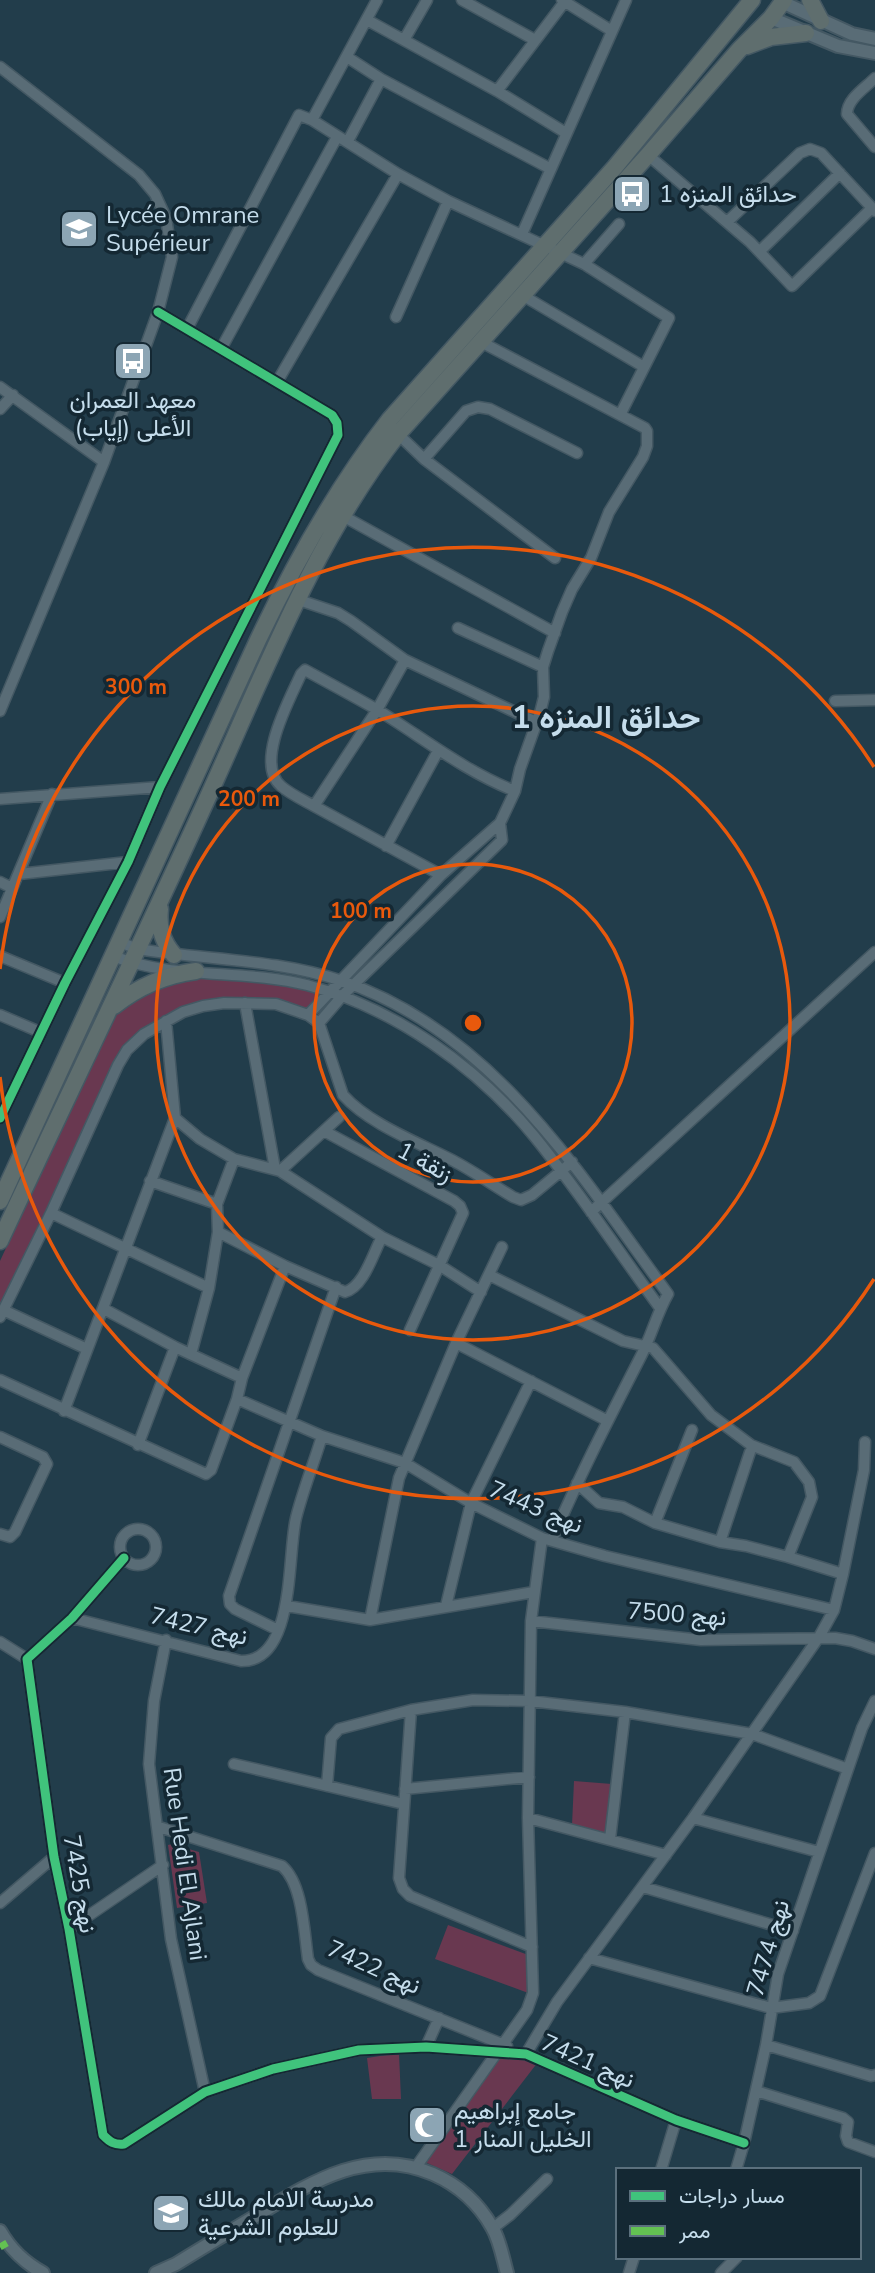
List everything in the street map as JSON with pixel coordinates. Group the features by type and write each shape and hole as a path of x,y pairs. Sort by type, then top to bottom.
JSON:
{"highway":[{"path":"0,1201 258,640 293,570 359,459 390,419 615,167 752,0"},
{"path":"0,1241 163,899 296,599 370,469 398,434 739,50 771,18 778,0"},
{"path":"810,0 821,21"},
{"path":"739,50 771,37 806,33"},
{"path":"163,899 160,928 167,947 174,955"},
{"path":"112,1007 151,982 196,971"}],"street":[{"path":"312,120 377,0"},
{"path":"404,40 427,0"},
{"path":"462,0 535,40"},
{"path":"522,234 626,0"},
{"path":"778,0 852,34 875,39"},
{"path":"497,91 564,1 612,31"},
{"path":"771,18 838,46 875,53"},
{"path":"367,20 497,91 566,133"},
{"path":"347,57 381,79 551,169"},
{"path":"0,68 139,175 155,194 166,218 172,257 158,312 104,462 0,711"},
{"path":"875,78 851,101 847,114 875,147"},
{"path":"348,141 381,79"},
{"path":"187,328 299,116 312,120 398,174 448,201 584,264 669,318 620,415"},
{"path":"221,349 337,137"},
{"path":"648,155 760,251 792,286 873,209 816,150 804,150 727,222"},
{"path":"760,251 840,173"},
{"path":"277,382 398,174"},
{"path":"397,317 448,201"},
{"path":"584,264 619,224"},
{"path":"522,295 644,367"},
{"path":"0,1118 4,1101 128,862 160,787 338,435 337,423 332,415 158,312"},
{"path":"308,1016 441,875 500,823 515,791 544,697 542,667 572,589 591,558 608,513 647,446 645,428 481,342"},
{"path":"0,387 104,462"},
{"path":"0,409 13,395"},
{"path":"424,459 466,411 478,407 490,409 577,453"},
{"path":"398,434 424,459 555,558"},
{"path":"343,516 555,633"},
{"path":"296,599 329,609 351,621 405,660 536,722"},
{"path":"458,628 542,667"},
{"path":"314,806 377,710 405,660"},
{"path":"441,875 314,806 281,786 275,778 271,747 301,674 305,670 377,710 438,751 495,783 515,791"},
{"path":"835,701 875,700"},
{"path":"386,846 438,751"},
{"path":"0,799 160,787"},
{"path":"0,916 52,794"},
{"path":"319,1023 353,985 502,840 500,823"},
{"path":"19,874 128,862"},
{"path":"0,882 12,888"},
{"path":"116,949 196,971 281,981 329,991 373,1008 417,1034 459,1064 533,1135 660,1308"},
{"path":"116,949 135,956 174,955 301,971 353,985 397,1005 438,1030 476,1058 511,1091 572,1161 668,1294 646,1347 547,1539 534,1592 531,1621 528,1818 534,1986 531,2001 501,2048 416,2167"},
{"path":"591,1212 875,952"},
{"path":"0,956 65,983"},
{"path":"87,1349 2,1313 51,1213 117,1065 127,1049 144,1034 183,1012 202,1006 245,1003 276,1004 308,1016 319,1023 343,1095 350,1103 375,1121 456,1162 513,1197 521,1200 532,1195 572,1161"},
{"path":"245,1003 278,1170"},
{"path":"0,1015 40,1032"},
{"path":"64,1411 174,1118 166,1021"},
{"path":"278,1170 338,1117"},
{"path":"174,1118 200,1139 234,1159 278,1170 382,1237 439,1265 481,1292"},
{"name":"زنقة 1","path":"324,1131 460,1206 463,1213 410,1330"},
{"path":"191,1354 209,1287 218,1232 217,1204 234,1159"},
{"path":"150,1181 217,1204"},
{"path":"51,1213 209,1287"},
{"path":"218,1232 285,1266 345,1292 358,1284 382,1237"},
{"path":"370,1620 399,1478 456,1343 502,1247"},
{"path":"0,1380 206,1474 211,1470 242,1378 285,1266"},
{"path":"489,1275 623,1341 653,1348 711,1415 751,1445 794,1462 809,1482 812,1497 788,1557"},
{"path":"278,1630 235,1609 230,1604 229,1596 336,1287"},
{"path":"104,1309 175,1347 242,1378"},
{"path":"456,1343 608,1421"},
{"path":"138,1445 175,1347"},
{"path":"446,1606 471,1503 531,1381"},
{"name":"نهج 7443","path":"237,1399 322,1436 405,1463 471,1503 547,1539 605,1556 834,1609"},
{"path":"655,1523 692,1430"},
{"name":"نهج 7427","path":"72,1618 241,1661 257,1658 267,1650 287,1606 295,1519 322,1436"},
{"path":"0,1437 43,1457 47,1464 15,1532 10,1536 0,1534"},
{"path":"521,2053 693,1818 819,1637 834,1609 843,1574 864,1470 865,1442"},
{"path":"720,1542 750,1452"},
{"path":"577,1483 599,1503 623,1507 655,1523 843,1574"},
{"path":"0,1642 27,1659 72,1618 124,1558"},
{"path":"287,1606 370,1620 534,1592"},
{"name":"نهج 7500","path":"531,1621 701,1640 819,1637 843,1639 875,1649"},
{"name":"Rue Hedi El Ajlani","path":"166,1640 154,1701 149,1764 171,1939 205,2092"},
{"name":"نهج 7425","path":"27,1659 54,1857 69,1930 103,2135 116,2145 124,2144 205,2092"},
{"path":"327,1786 331,1738 339,1729 411,1710 473,1700 530,1701 625,1712 752,1734 848,1769"},
{"name":"نهج 7474","path":"737,2168 766,2045 778,1974 862,1728 875,1701"},
{"path":"411,1710 399,1878 403,1889 410,1896 532,1947"},
{"path":"610,1839 625,1712"},
{"path":"234,1764 404,1804"},
{"path":"405,1789 529,1777"},
{"path":"528,1818 666,1855"},
{"path":"693,1818 819,1852"},
{"name":"نهج 7422","path":"159,1827 282,1866 296,1885 308,1959 318,1970 439,2018 501,2048 521,2053"},
{"path":"589,1958 771,2008 815,2001 820,1996 875,1853"},
{"path":"0,1903 54,1857"},
{"path":"69,1930 163,1865"},
{"path":"643,1887 793,1931"},
{"path":"426,2048 439,2018"},
{"path":"766,2045 875,2075"},
{"path":"205,2092 273,2068 359,2050 501,2048"},
{"name":"نهج 7421","path":"521,2053 676,2120 744,2143"},
{"path":"756,2091 843,2118 848,2122 848,2142 875,2152"},
{"path":"662,2168 676,2120"},
{"path":"156,2273 174,2268 306,2186 362,2165 389,2163 416,2167 454,2185 470,2198 494,2228 507,2273"},
{"path":"494,2228 547,2179"},
{"path":"0,2231 13,2251 43,2273"},
{"path":"722,2273 735,2259"}],"shaded area":[{"path":"197,975 256,976 325,991 309,1009 277,1000 244,998 223,999 180,1008 163,1017 122,1051 0,1306 0,1261 116,1010 137,994"},
{"path":"574,1781 612,1784 607,1833 572,1825"},
{"path":"168,1845 199,1852 207,1903 177,1908"},
{"path":"448,1925 531,1956 531,1994 435,1959"},
{"path":"399,2053 401,2099 372,2099 367,2058"},
{"path":"496,2055 520,2056 538,2062 452,2174 420,2160"}],"marked path":[{"path":"0,2247 7,2243"}],"cycle path":[{"path":"0,1118 65,983 128,862 160,787 338,435 337,423 332,415 158,312"},
{"path":"124,1558 72,1618 27,1659 54,1857 69,1929 103,2135 110,2141 124,2144 205,2092 273,2069 359,2050 426,2047 526,2054 676,2120 744,2143"}],"place":[{"name":"حدائق المنزه 1","path":"632,194"},
{"name":"Lycée Omrane Supérieur","path":"79,229"},
{"name":"معهد العمران الأعلى (إياب)","path":"133,361"},
{"name":"جامع إبراهيم الخليل المنار 1","path":"427,2125"},
{"name":"مدرسة الامام مالك للعلوم الشرعية","path":"171,2213"}],"district":[{"name":"حدائق المنزه 1","path":"606,717"}]}
